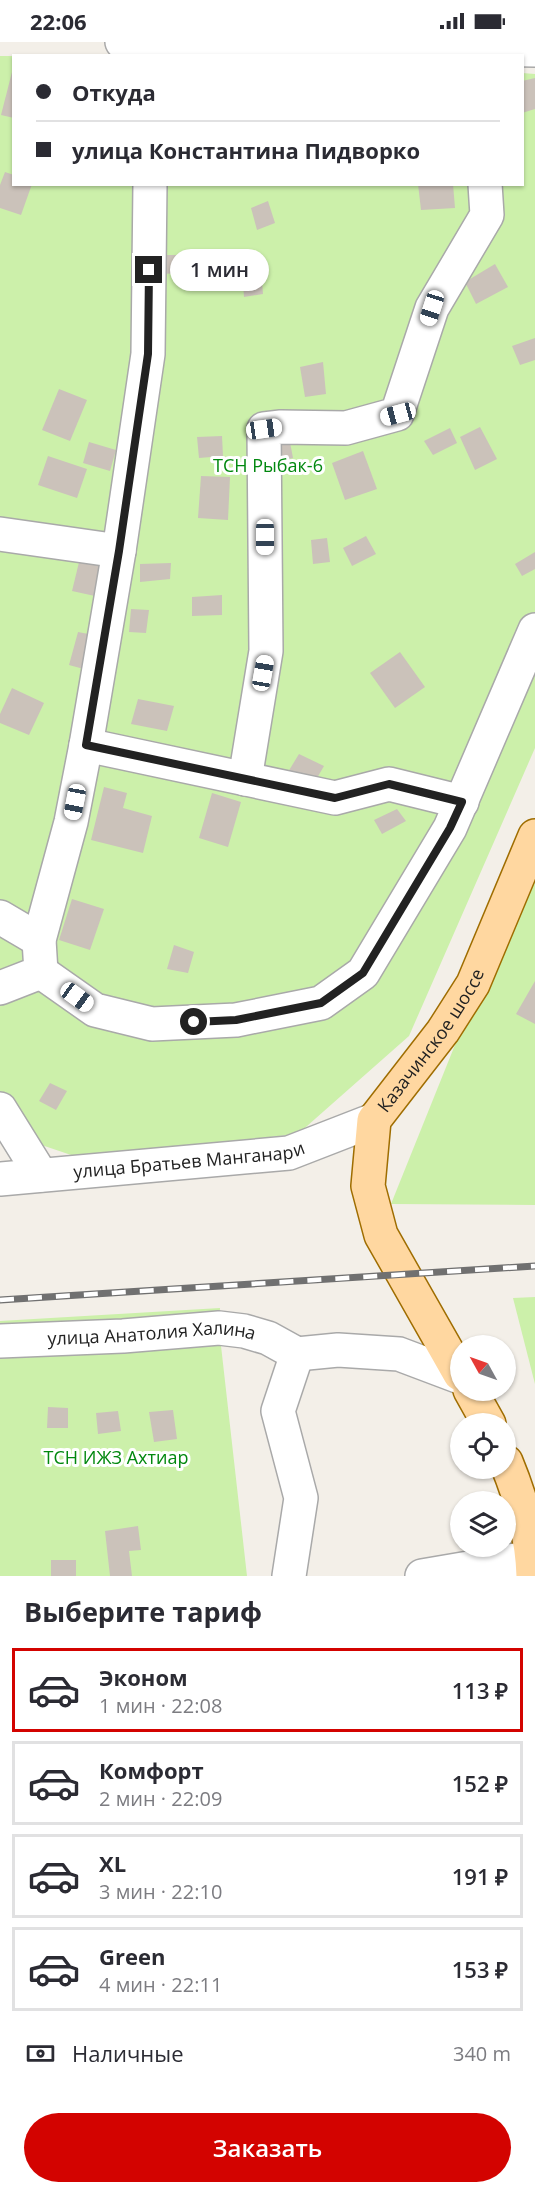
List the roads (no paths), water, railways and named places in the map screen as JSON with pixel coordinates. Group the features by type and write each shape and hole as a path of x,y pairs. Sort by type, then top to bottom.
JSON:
{"main road":[{"name":"Казачинское шоссе","path":"450,1358 381,1235 368,1186 374,1120 443,1031 473,984 535,836"},
{"path":"513,1479 519,1492 533,1566"}],"street":[{"path":"122,42 482,52 535,50"},
{"path":"0,988 40,956 72,822 119,551 148,354 150,186"},
{"path":"245,779 266,651 264,429 346,428 398,414 432,308 487,215 485,186"},
{"path":"0,534 119,551"},
{"path":"0,917 94,1010 152,1024 236,1020 321,1003 363,973 450,828 535,630"},
{"path":"86,745 335,798 389,784 462,802"},
{"path":"0,1109 41,1175"},
{"name":"улица Братьев Манганари","path":"0,1179 289,1153 374,1120"},
{"path":"0,1154 41,1175"},
{"name":"улица Анатолия Халина","path":"0,1341 123,1336 219,1328 268,1338 297,1354"},
{"path":"289,1576 301,1498 278,1411 297,1354 338,1350 399,1354 450,1372"},
{"path":"422,1576 533,1566"}],"railway":[{"path":"0,1300 535,1266"}],"park label":[{"name":"ТСН Рыбак-6","path":"268,466"},
{"name":"ТСН ИЖЗ Ахтиар","path":"116,1458"}]}
